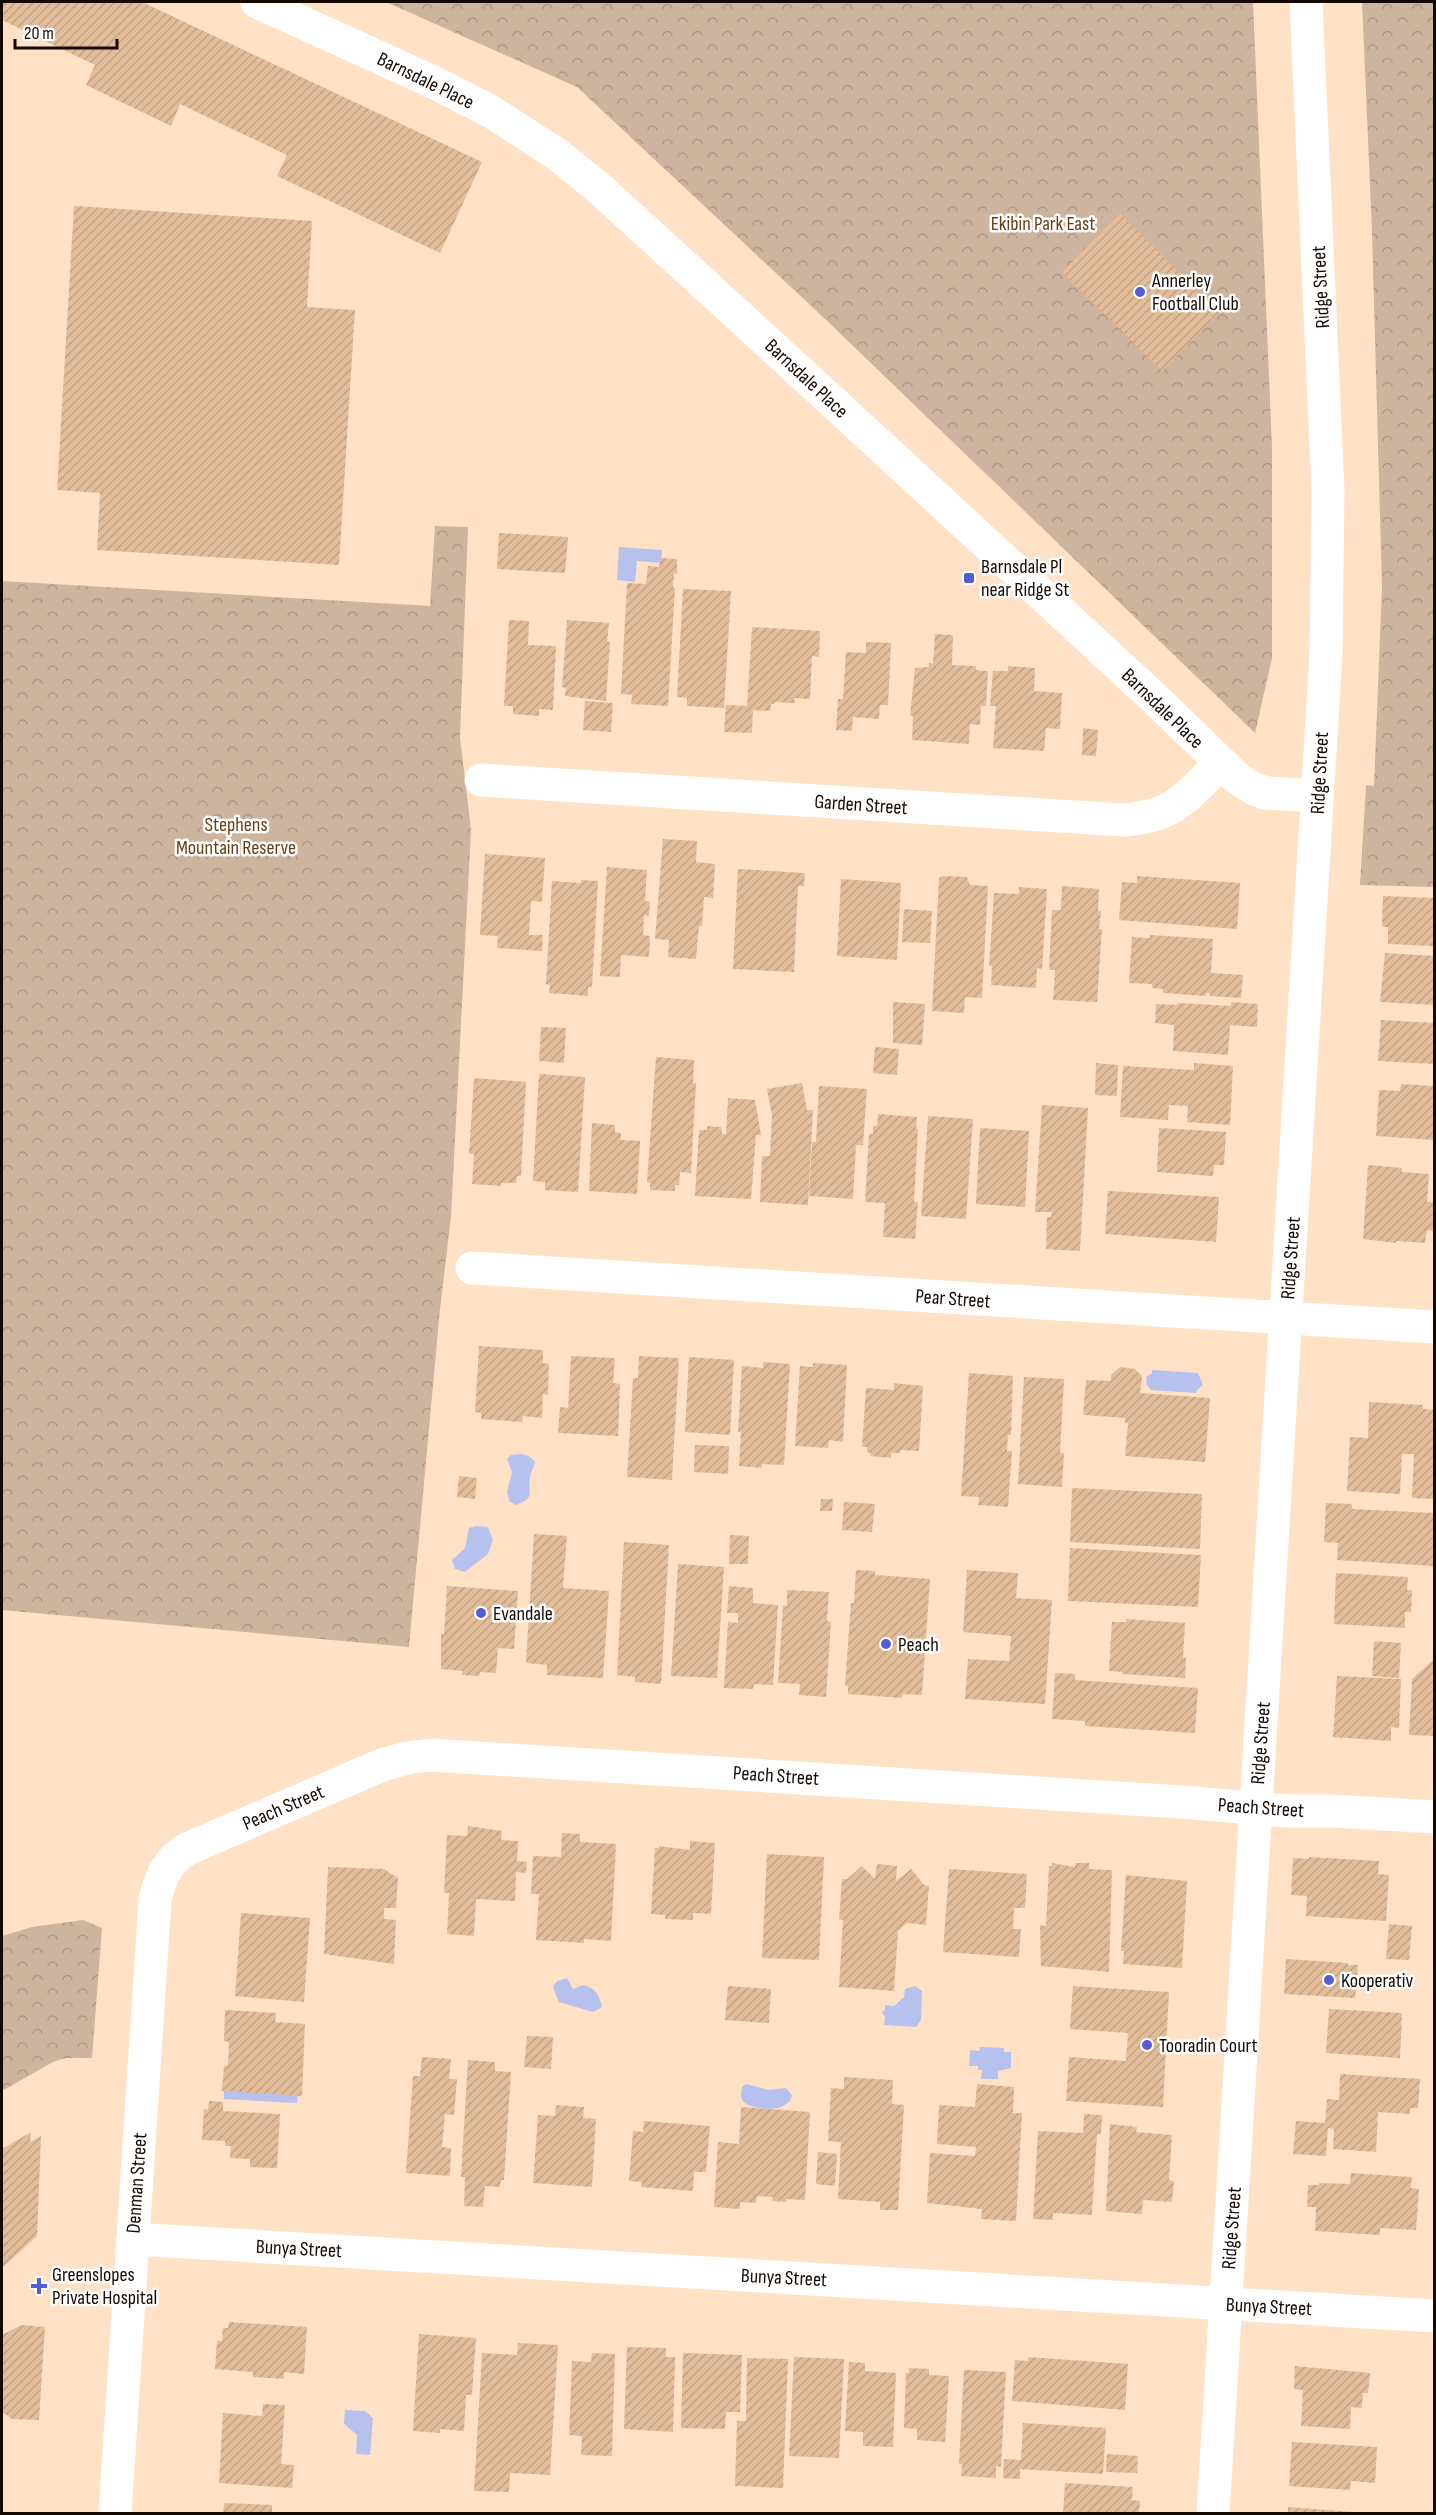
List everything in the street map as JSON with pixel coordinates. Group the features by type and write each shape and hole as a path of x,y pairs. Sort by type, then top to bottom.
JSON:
{"street":[{"name":"Barnsdale Place","path":"257,2 451,91 525,132 558,155 600,189 810,381 1221,763 1254,789 1266,793 1317,796"},
{"name":"Ridge Street","path":"1213,2514 1326,654 1328,490 1306,2"},
{"name":"Garden Street","path":"481,780 1123,820 1142,819 1169,811 1221,763"},
{"name":"Pear Street","path":"472,1268 1434,1327"},
{"name":"Peach Street","path":"157,1889 169,1864 187,1849 382,1765 430,1755 1434,1818"},
{"name":"Denman Street","path":"115,2514 157,1889"},
{"name":"Bunya Street","path":"133,2239 1434,2316"}],"green space":[{"name":"Ekibin Park East","path":"386,2 1253,2 1272,447 1272,658 1255,733 824,318 577,87"},
{"path":"1362,2 1434,2 1434,887 1360,885 1366,785 1374,786 1382,587 1372,232"},
{"name":"Stephens Mountain Reserve","path":"435,526 468,527 460,737 471,830 451,1217 440,1309 409,1647 2,1610 2,581 430,606"},
{"path":"83,1920 102,1928 92,2058 66,2058 53,2062 2,2091 2,1936 32,1927"}],"water":[{"path":"619,547 662,550 661,563 637,561 635,582 617,580"},
{"path":"1152,1370 1198,1373 1203,1385 1196,1393 1151,1390 1147,1385 1146,1377 1152,1373"},
{"path":"511,1455 529,1456 535,1462 529,1482 529,1497 516,1505 509,1501 507,1492 512,1472 507,1459"},
{"path":"488,1527 493,1540 488,1554 465,1572 455,1569 452,1560 465,1548 469,1528"},
{"path":"567,1978 573,1989 583,1985 594,1990 602,2007 593,2012 559,2002 553,1987 557,1981"},
{"path":"915,1986 922,1991 921,2020 916,2027 884,2025 885,2017 882,2012 885,2010 885,2005 894,2006 904,1997 905,1989"},
{"path":"980,2047 1004,2048 1004,2052 1011,2052 1011,2068 998,2071 998,2079 981,2079 982,2070 978,2070 978,2066 969,2066 970,2050 979,2051"},
{"path":"746,2084 769,2090 786,2088 792,2095 784,2106 769,2109 753,2107 741,2098 742,2087"},
{"path":"224,2091 298,2095 297,2103 224,2099"},
{"path":"345,2410 365,2411 373,2418 370,2455 356,2454 357,2435 344,2424"}],"building":[{"path":"2,2 142,2 482,162 440,253 277,176 287,155 180,104 171,126 86,85 95,65 2,20"},
{"path":"74,206 312,221 307,307 355,310 339,565 97,550 100,493 57,490"},
{"name":"Annerley Football Club","path":"1120,213 1219,313 1162,371 1062,272"},
{"path":"499,533 568,537 565,573 497,569"},
{"path":"660,558 677,559 677,574 674,573 673,588 675,588 668,706 631,704 632,695 621,694 627,583 646,584 648,566 659,567"},
{"path":"683,589 731,591 724,708 687,706 687,698 677,697"},
{"path":"509,620 529,621 528,645 556,646 553,710 539,709 539,716 513,714 513,706 504,706"},
{"path":"567,620 609,623 606,701 565,696 566,688 562,687"},
{"path":"752,627 820,631 819,657 812,656 810,699 794,698 795,703 774,702 771,704 770,711 753,710 752,733 724,732 726,705 747,706"},
{"path":"935,634 953,635 952,665 976,666 976,670 988,671 986,706 981,706 980,725 970,724 969,744 912,740 913,716 910,716 915,668 929,667 929,663 933,664"},
{"path":"866,642 891,643 888,705 880,705 879,719 853,717 852,731 836,730 838,699 843,699 846,652 866,653"},
{"path":"1008,666 1035,668 1034,691 1062,693 1060,729 1046,728 1044,751 993,748 996,706 990,706 993,671 1008,671"},
{"path":"585,701 613,703 611,732 583,730"},
{"path":"1083,728 1098,730 1096,756 1082,755"},
{"path":"663,839 697,841 696,862 715,864 713,898 704,897 696,959 668,957 669,940 655,939"},
{"path":"485,854 545,858 542,902 531,901 529,935 543,935 542,951 497,948 498,936 480,935"},
{"path":"607,867 647,870 645,901 650,902 649,916 644,915 643,935 650,936 649,957 621,955 620,977 600,976"},
{"path":"738,869 805,873 804,886 798,886 794,972 733,969"},
{"path":"943,876 967,877 970,885 988,886 982,998 965,997 964,1013 932,1011 939,878"},
{"path":"1137,876 1240,883 1237,929 1119,920 1122,882 1137,883"},
{"path":"841,879 901,883 897,960 837,956"},
{"path":"581,880 598,881 592,987 588,987 588,996 549,993 550,985 546,984 552,881 581,883"},
{"path":"1062,886 1099,889 1098,911 1101,911 1099,929 1102,929 1097,1002 1053,1000 1055,970 1049,970 1052,910 1061,910"},
{"path":"1019,887 1047,889 1042,969 1037,968 1036,988 991,985 992,966 989,966 994,893 1019,894"},
{"path":"1383,896 1434,898 1434,946 1388,944 1388,927 1383,927 1382,922"},
{"path":"904,909 932,911 930,943 902,942"},
{"path":"1150,935 1213,939 1211,973 1243,975 1241,998 1210,996 1210,993 1206,993 1206,996 1163,993 1163,989 1152,988 1152,984 1129,983 1132,937 1150,938"},
{"path":"1385,953 1434,956 1434,1005 1380,1002"},
{"path":"893,1002 925,1004 922,1045 893,1043"},
{"path":"1231,1002 1258,1004 1257,1027 1230,1025 1228,1055 1173,1051 1174,1025 1155,1023 1156,1004 1231,1006"},
{"path":"1381,1020 1434,1023 1434,1064 1378,1061"},
{"path":"541,1027 566,1028 564,1063 539,1061"},
{"path":"875,1047 899,1049 897,1075 873,1073"},
{"path":"656,1057 694,1060 693,1083 696,1083 691,1173 680,1172 679,1185 675,1185 675,1191 650,1190 650,1183 647,1182"},
{"path":"1096,1063 1118,1065 1117,1096 1095,1095"},
{"path":"1194,1063 1233,1066 1230,1125 1187,1122 1188,1106 1169,1105 1168,1120 1120,1117 1123,1066 1194,1070"},
{"path":"539,1074 585,1077 578,1192 545,1190 545,1182 533,1181"},
{"path":"474,1078 526,1082 521,1176 517,1176 516,1183 501,1183 501,1186 472,1184 474,1154 469,1154"},
{"path":"802,1083 807,1110 813,1110 808,1205 760,1202 762,1156 770,1156 772,1116 767,1089"},
{"path":"1401,1084 1434,1086 1434,1140 1376,1136 1379,1090 1400,1091"},
{"path":"819,1086 867,1089 863,1145 856,1145 853,1199 809,1196 812,1142 816,1142"},
{"path":"728,1098 755,1100 761,1135 756,1135 751,1199 695,1196 699,1130 707,1130 707,1126 721,1127 722,1134 726,1134"},
{"path":"1042,1105 1088,1108 1080,1251 1046,1249 1047,1217 1051,1217 1052,1212 1035,1212"},
{"path":"878,1114 917,1117 914,1202 918,1202 915,1239 883,1237 885,1203 865,1202 869,1134 873,1134 873,1126 877,1126"},
{"path":"928,1116 973,1119 966,1219 921,1216"},
{"path":"592,1123 615,1125 615,1132 621,1133 621,1140 640,1141 637,1194 589,1191"},
{"path":"980,1128 1029,1131 1025,1207 976,1204"},
{"path":"1159,1128 1226,1132 1224,1165 1214,1165 1213,1176 1157,1172"},
{"path":"1368,1165 1402,1168 1402,1172 1429,1174 1427,1202 1434,1202 1434,1231 1427,1230 1425,1243 1396,1241 1396,1243 1363,1239"},
{"path":"1108,1191 1219,1197 1216,1242 1105,1234"},
{"path":"479,1346 543,1350 543,1363 549,1364 548,1395 543,1394 542,1418 523,1416 522,1422 481,1419 481,1413 475,1412"},
{"path":"571,1356 615,1358 613,1383 620,1384 618,1436 558,1433 560,1407 568,1408"},
{"path":"639,1356 679,1358 672,1480 627,1477 633,1378 638,1378"},
{"path":"689,1357 734,1360 730,1435 685,1432"},
{"path":"763,1362 790,1364 784,1465 762,1464 762,1468 739,1466 741,1432 738,1432 742,1366 763,1368"},
{"path":"813,1363 847,1365 843,1442 829,1440 828,1448 795,1446 800,1366 813,1367"},
{"path":"1120,1367 1135,1369 1142,1376 1140,1393 1210,1398 1205,1462 1125,1456 1128,1423 1125,1423 1125,1418 1083,1415 1086,1380 1111,1381 1111,1375"},
{"path":"969,1373 1013,1376 1011,1435 1008,1435 1007,1451 1012,1451 1008,1507 978,1505 979,1497 961,1496"},
{"path":"1024,1377 1064,1379 1060,1453 1064,1453 1062,1487 1018,1484"},
{"path":"894,1383 923,1386 919,1451 901,1450 900,1453 891,1453 891,1458 870,1456 871,1453 867,1452 867,1447 862,1447 866,1388 894,1390"},
{"path":"1369,1402 1423,1405 1423,1409 1434,1410 1434,1499 1412,1498 1414,1454 1402,1454 1400,1494 1347,1491 1350,1437 1368,1438"},
{"path":"695,1445 729,1446 728,1474 694,1472"},
{"path":"459,1476 477,1478 475,1499 457,1497"},
{"path":"1072,1488 1202,1494 1200,1549 1070,1542"},
{"path":"821,1499 833,1499 832,1511 820,1511"},
{"path":"844,1502 875,1504 872,1532 842,1530"},
{"path":"1326,1503 1352,1504 1352,1509 1434,1513 1434,1566 1337,1560 1338,1543 1324,1542"},
{"path":"534,1534 567,1536 563,1588 609,1591 603,1678 547,1675 547,1665 526,1663"},
{"path":"730,1535 749,1536 748,1564 729,1564"},
{"path":"624,1542 669,1545 661,1684 635,1682 635,1677 617,1675"},
{"path":"1070,1548 1201,1555 1198,1607 1068,1601"},
{"path":"678,1564 724,1567 717,1678 671,1676"},
{"name":"Peach","path":"856,1570 875,1571 875,1575 930,1579 922,1695 903,1694 902,1698 848,1694 848,1686 845,1686 851,1603 854,1603"},
{"path":"967,1570 1018,1573 1016,1598 1052,1600 1045,1704 965,1699 968,1659 1009,1661 1011,1636 963,1632"},
{"path":"1336,1573 1408,1577 1407,1590 1412,1590 1411,1612 1405,1612 1405,1628 1334,1624"},
{"name":"Evandale","path":"447,1586 518,1591 514,1649 498,1648 496,1673 480,1672 479,1676 462,1675 463,1671 441,1669 441,1634 444,1634"},
{"path":"729,1586 753,1588 753,1603 778,1605 773,1685 754,1684 753,1689 724,1688 728,1622 738,1623 738,1613 727,1613"},
{"path":"787,1590 829,1592 827,1621 831,1622 826,1697 799,1695 800,1684 778,1683 783,1605 787,1606"},
{"path":"1126,1619 1185,1623 1183,1658 1186,1658 1185,1678 1109,1671 1112,1622 1126,1622"},
{"path":"1374,1641 1401,1643 1399,1678 1372,1676"},
{"path":"1434,1659 1434,1736 1409,1735 1412,1679"},
{"path":"1055,1673 1075,1674 1075,1680 1198,1688 1195,1733 1085,1726 1085,1721 1052,1719"},
{"path":"1337,1676 1401,1679 1399,1728 1391,1727 1391,1741 1333,1737"},
{"path":"468,1826 502,1831 501,1840 518,1841 517,1861 527,1862 526,1873 516,1872 515,1901 476,1899 474,1936 447,1934 449,1893 444,1893 447,1835 467,1836"},
{"path":"562,1833 580,1834 580,1842 616,1844 611,1941 584,1939 584,1943 536,1940 539,1894 531,1894 533,1856 561,1857"},
{"path":"690,1841 715,1843 711,1914 693,1913 693,1920 665,1919 665,1915 651,1914 655,1848 659,1846 690,1850"},
{"path":"767,1854 824,1857 819,1960 762,1958"},
{"path":"1309,1857 1379,1861 1378,1874 1389,1875 1386,1921 1306,1916 1307,1896 1291,1895 1293,1858 1309,1859"},
{"path":"1052,1863 1075,1867 1075,1863 1089,1863 1089,1869 1112,1870 1109,1972 1041,1966 1040,1925 1046,1926 1049,1866 1052,1866"},
{"path":"877,1864 897,1866 896,1881 911,1869 924,1885 929,1886 926,1925 907,1923 898,1931 894,1991 839,1987 843,1920 839,1920 842,1879 847,1879 862,1866 875,1879"},
{"path":"328,1867 384,1869 398,1878 396,1908 384,1908 384,1919 396,1920 394,1964 324,1954"},
{"path":"949,1869 1027,1874 1025,1908 1014,1908 1013,1929 1021,1929 1019,1957 943,1952"},
{"path":"1126,1875 1187,1881 1182,1968 1123,1964 1124,1951 1121,1951"},
{"path":"241,1913 310,1918 304,2002 235,1996"},
{"path":"1389,1924 1412,1926 1409,1960 1386,1959"},
{"name":"Kooperativ","path":"1286,1959 1358,1965 1355,1998 1284,1994"},
{"path":"728,1986 771,1989 769,2023 725,2020"},
{"name":"Tooradin Court","path":"1073,1986 1169,1992 1163,2107 1066,2101 1069,2057 1126,2061 1128,2033 1070,2029"},
{"path":"1329,2009 1402,2013 1400,2058 1326,2053"},
{"path":"225,2010 276,2013 275,2022 305,2024 302,2096 222,2091 224,2066 228,2066 229,2042 224,2041"},
{"path":"527,2036 553,2037 551,2069 524,2067"},
{"path":"422,2057 451,2059 449,2079 457,2079 454,2115 445,2114 442,2147 451,2148 450,2176 406,2173 413,2076 420,2076"},
{"path":"468,2060 495,2062 495,2071 511,2072 504,2180 501,2180 500,2187 485,2186 483,2207 464,2206 465,2177 461,2177"},
{"path":"1340,2074 1420,2079 1418,2108 1410,2108 1410,2114 1378,2112 1376,2152 1333,2149 1334,2129 1328,2128 1326,2156 1293,2154 1296,2121 1325,2123 1327,2099 1339,2100"},
{"path":"844,2077 893,2080 892,2104 904,2105 898,2210 880,2210 880,2202 838,2199 841,2142 828,2141 831,2088 844,2089"},
{"path":"977,2084 1014,2087 1013,2113 1022,2113 1016,2221 981,2219 982,2209 927,2203 930,2153 975,2156 976,2147 937,2144 939,2105 975,2107"},
{"path":"209,2101 223,2102 223,2111 280,2114 277,2168 250,2167 250,2159 230,2158 231,2146 225,2146 225,2141 202,2140 204,2109 208,2110"},
{"path":"556,2105 584,2107 583,2118 596,2119 592,2187 533,2183 538,2115 555,2116"},
{"path":"741,2107 810,2112 805,2200 772,2201 773,2197 757,2196 756,2203 740,2202 740,2209 714,2207 718,2142 739,2144"},
{"path":"1084,2114 1102,2115 1101,2134 1097,2134 1092,2215 1053,2213 1053,2220 1033,2219 1038,2131 1083,2133"},
{"path":"644,2121 710,2126 706,2172 694,2172 693,2191 641,2187 642,2182 629,2181 633,2131 643,2132"},
{"path":"1110,2124 1137,2127 1136,2132 1172,2135 1169,2180 1174,2181 1172,2202 1143,2200 1142,2214 1106,2211"},
{"path":"31,2132 30,2142 41,2136 37,2236 2,2268 2,2149"},
{"path":"818,2152 837,2154 835,2186 816,2184"},
{"path":"1351,2173 1412,2177 1411,2188 1419,2189 1416,2230 1380,2228 1380,2235 1315,2231 1316,2207 1307,2207 1308,2185 1350,2184"},
{"path":"229,2322 307,2327 304,2374 284,2372 284,2379 253,2377 253,2372 215,2369 217,2341 222,2341 223,2328 228,2328"},
{"path":"21,2325 45,2327 39,2420 12,2419 2,2412 2,2335"},
{"path":"419,2334 476,2338 472,2395 466,2395 464,2431 440,2429 440,2433 413,2431"},
{"path":"518,2343 558,2345 550,2475 510,2473 509,2492 474,2491 482,2353 517,2355"},
{"path":"627,2347 666,2348 666,2357 675,2357 673,2432 624,2429"},
{"path":"592,2353 615,2354 612,2456 581,2455 582,2436 569,2435 572,2361 591,2362"},
{"path":"683,2353 742,2355 740,2412 726,2412 725,2429 681,2428"},
{"path":"794,2357 844,2359 839,2458 789,2456"},
{"path":"1028,2357 1128,2364 1125,2410 1012,2401 1015,2360 1028,2361"},
{"path":"747,2358 788,2359 783,2488 735,2486 737,2421 746,2421"},
{"path":"849,2362 865,2363 865,2371 896,2373 893,2447 863,2446 863,2432 845,2431"},
{"path":"1295,2366 1370,2373 1368,2393 1363,2393 1362,2408 1351,2407 1350,2429 1301,2426 1303,2390 1294,2389"},
{"path":"909,2368 929,2369 929,2375 949,2376 945,2442 917,2440 917,2429 904,2428 906,2373 909,2373"},
{"path":"964,2370 1006,2372 1001,2467 996,2466 996,2478 961,2476 962,2464 959,2464"},
{"path":"263,2404 285,2405 281,2464 294,2465 292,2488 219,2483 223,2413 262,2416"},
{"path":"1023,2423 1106,2428 1103,2474 1020,2469 1020,2479 1003,2478 1004,2459 1021,2460"},
{"path":"1292,2442 1377,2447 1375,2483 1351,2481 1350,2490 1289,2486"},
{"path":"1107,2454 1138,2456 1137,2473 1106,2472"},
{"path":"1065,2483 1133,2487 1132,2500 1140,2501 1139,2514 1063,2514"},
{"path":"224,2503 272,2505 272,2514 223,2514"},
{"path":"1288,2507 1353,2512 1353,2514 1288,2514"}],"place":[{"name":"Annerley Football Club","path":"1140,292"},
{"name":"Barnsdale Pl near Ridge St","path":"969,578"},
{"name":"Evandale","path":"481,1613"},
{"name":"Peach","path":"886,1644"},
{"name":"Kooperativ","path":"1329,1980"},
{"name":"Tooradin Court","path":"1147,2045"},
{"name":"Greenslopes Private Hospital","path":"39,2286"}]}
